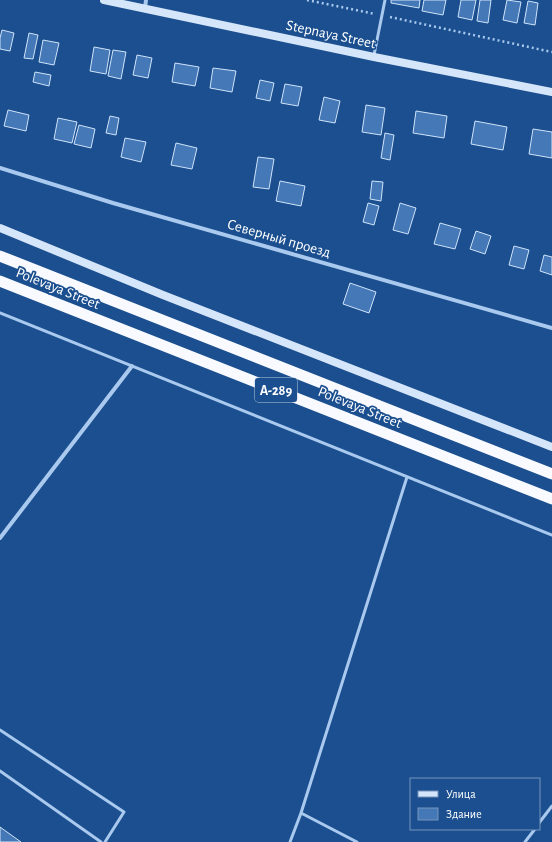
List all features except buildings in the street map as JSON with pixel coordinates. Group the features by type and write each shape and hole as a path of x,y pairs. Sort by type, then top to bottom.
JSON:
{"highway":[{"name":"Polevaya Street","path":"0,256 552,474"},
{"name":"Polevaya Street","path":"0,281 552,500"}],"main road":[{"name":"Stepnaya Street","path":"104,0 145,4 374,57 552,92"},
{"path":"0,228 163,295 552,447"}],"street":[{"name":"Северный проезд","path":"0,168 113,203 552,328"},
{"path":"0,538 132,366"}],"lane":[{"path":"374,57 385,0"},
{"path":"0,313 552,535"},
{"path":"290,842 301,812 408,477"},
{"path":"0,730 124,812 105,842"},
{"path":"0,771 101,842"},
{"path":"540,822 552,806"},
{"path":"301,812 357,842"},
{"path":"526,842 534,830"}],"path":[{"path":"307,0 552,52"}]}
